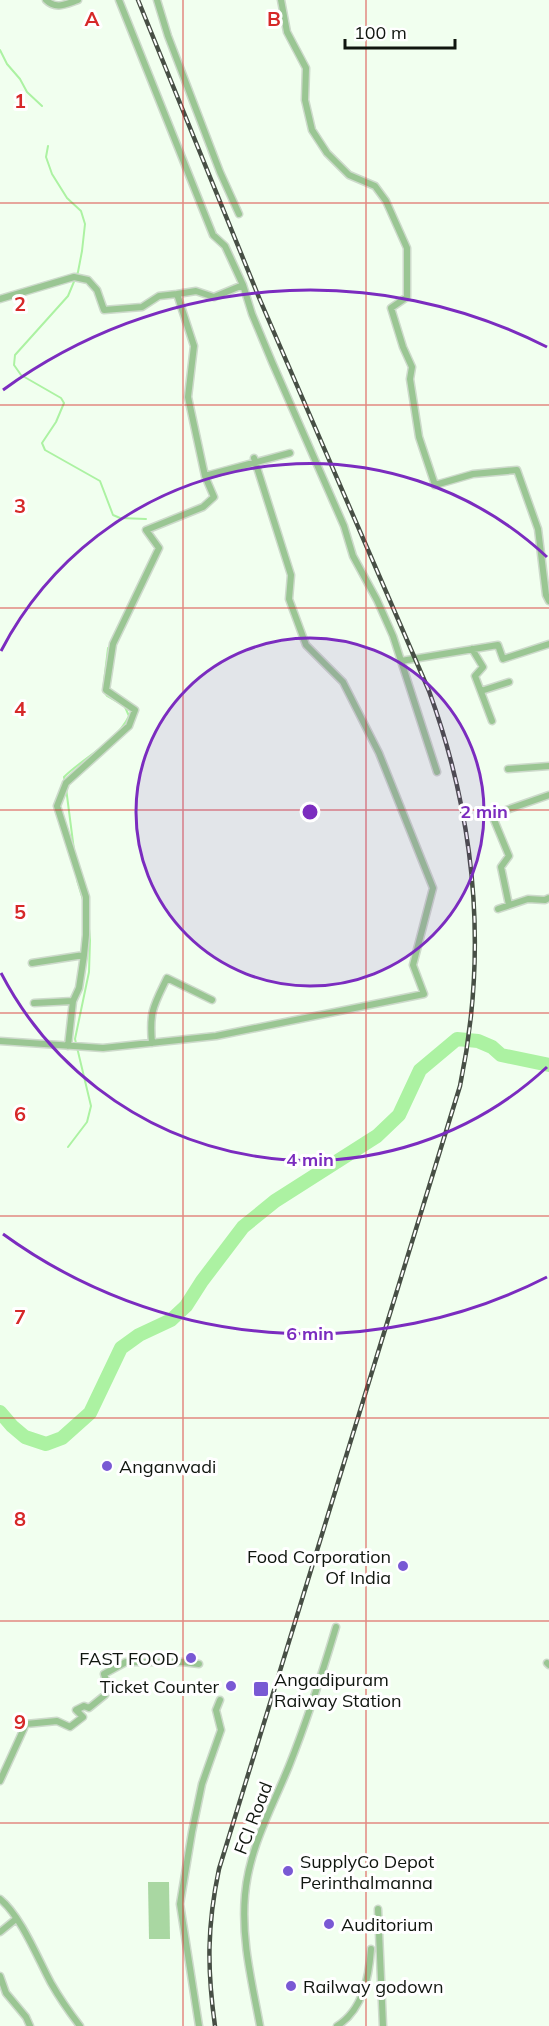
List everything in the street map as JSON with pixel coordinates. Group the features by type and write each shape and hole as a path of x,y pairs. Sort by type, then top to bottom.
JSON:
{"street":[{"path":"46,0 59,7 78,0"},
{"path":"119,0 213,235 225,246 243,285 272,362 344,526 353,556 393,636 438,772"},
{"path":"157,0 159,12 220,172 239,214"},
{"path":"281,0 287,32 306,68 305,100 312,130 327,153 349,175 375,186 386,201 407,248 407,297 391,308 412,367 410,380 419,437 435,485 473,474 517,470 538,529 546,595 549,600"},
{"path":"0,299 74,277 88,280 97,290 104,310 142,307 159,296 196,291 214,297 243,285"},
{"path":"68,1046 73,1001 79,988 84,956 86,897 57,806 66,783 129,726 135,710 106,690 113,644 159,548 146,530 204,507 214,497 205,476 188,397 194,346 177,294"},
{"path":"205,476 255,460 290,453"},
{"path":"0,1041 103,1048 216,1036 424,994 413,965 433,888 379,753 343,682 306,645 289,599 291,575 255,460"},
{"path":"401,661 498,645 503,659 549,644"},
{"path":"472,649 483,667 476,676 492,721"},
{"path":"481,691 509,682"},
{"path":"508,769 549,766"},
{"path":"509,905 501,867 509,856 492,815 549,795"},
{"path":"498,909 528,899 545,900 549,898"},
{"path":"32,963 84,956"},
{"path":"152,1043 150,1020 154,1004 167,978 212,1000"},
{"path":"34,1003 73,1001"},
{"name":"FCI Road","path":"260,2026 244,1935 248,1874 268,1812 290,1763 336,1628"},
{"path":"0,1781 26,1724 57,1721 70,1727 83,1717 76,1710 84,1706 89,1708 105,1695 108,1687 104,1674 114,1668 126,1662 182,1662 199,1665"},
{"path":"199,2026 180,1904 202,1784 221,1730 216,1710 220,1700"},
{"path":"0,1899 16,1919 56,1991 80,2026"},
{"path":"378,1909 382,2026"},
{"path":"0,1932 16,1919"},
{"path":"337,2026 351,2015 357,2005 368,1974 371,1948"},
{"path":"0,1976 6,1993 26,2017 30,2026"}],"green space":[{"path":"148,1882 169,1882 170,1939 149,1939"}],"waterway":[{"path":"0,50 27,92 42,106"},
{"path":"48,146 46,157 52,174 67,198 81,211 85,224 82,251 78,272 68,296 15,355 14,365 21,375 61,398 64,403 56,422 42,443 45,450 100,481 113,515 120,518 146,519"},
{"path":"108,648 103,690 107,696 121,704"},
{"path":"65,782 64,777 108,742 123,726 129,716 125,707"},
{"path":"66,788 74,850"},
{"path":"77,880 83,900"},
{"path":"68,1147 87,1122 91,1106 75,1039 89,972 88,917"},
{"path":"0,1412 25,1437 46,1444 62,1438 90,1413 121,1348 139,1335 171,1320 186,1306 243,1227 275,1201 377,1136 399,1115 420,1070 457,1039 478,1041 492,1047 501,1055 549,1065"}],"railway":[{"path":"138,0 260,300 429,691 458,788 473,886 475,936 474,985 469,1036 460,1086 219,1869 210,1929 211,1985 215,2026"}],"place":[{"name":"Anganwadi","path":"107,1466"},
{"name":"Food Corporation Of India","path":"403,1566"},
{"name":"FAST FOOD","path":"191,1658"},
{"name":"Ticket Counter","path":"231,1686"},
{"name":"Angadipuram Raiway Station","path":"261,1689"},
{"name":"SupplyCo Depot Perinthalmanna","path":"288,1871"},
{"name":"Auditorium","path":"329,1924"},
{"name":"Railway godown","path":"291,1986"}]}
